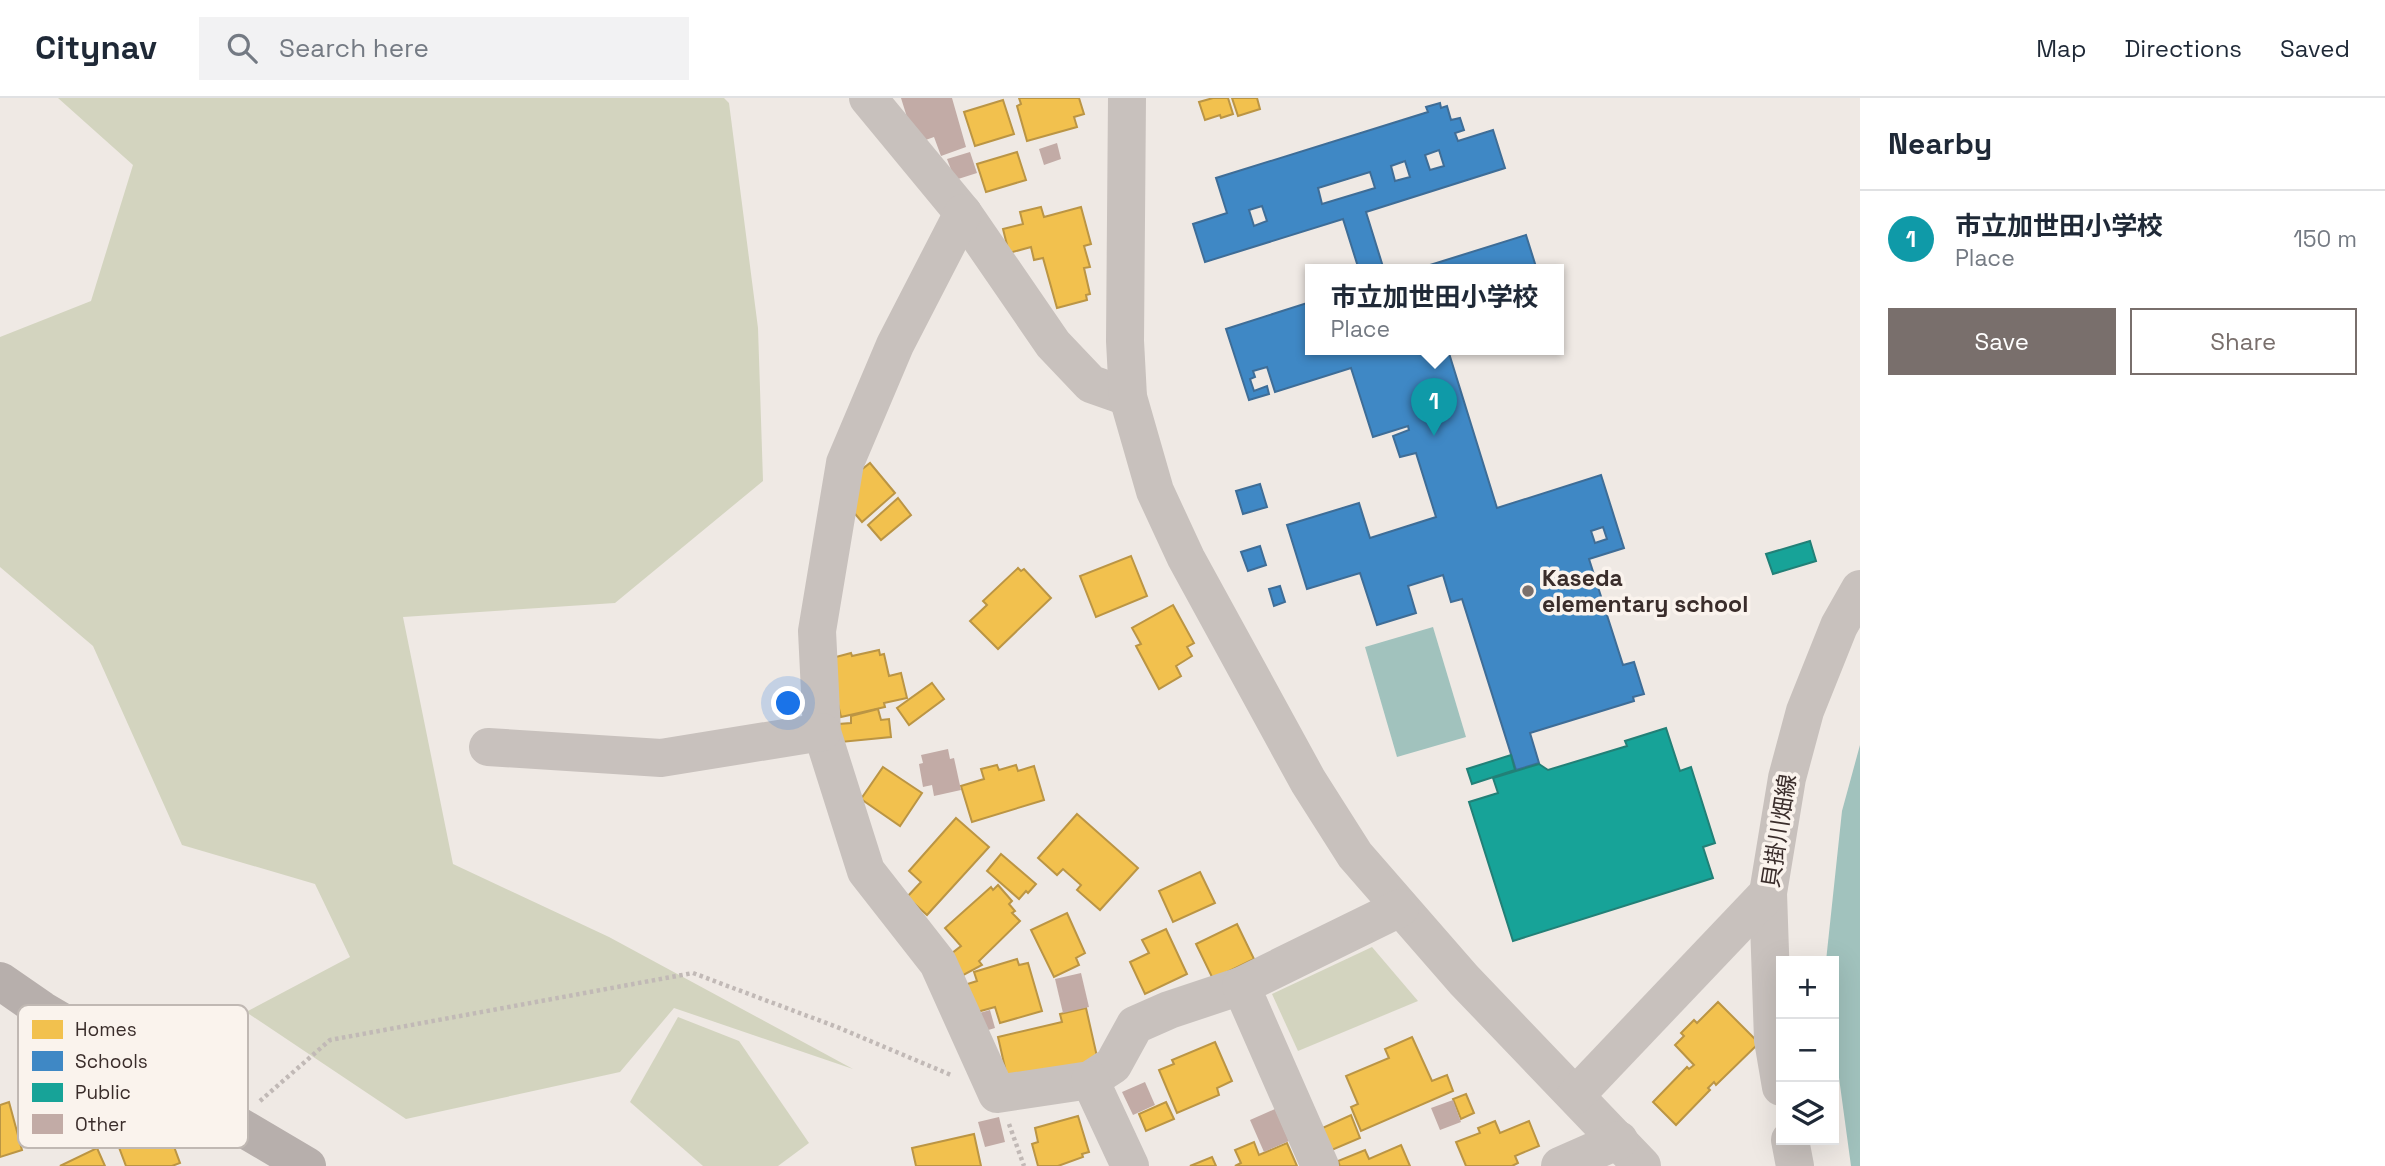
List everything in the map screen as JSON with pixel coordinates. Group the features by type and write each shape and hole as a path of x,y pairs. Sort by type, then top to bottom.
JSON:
{"main road":[{"path":"0,981 35,1005"},
{"path":"248,1131 307,1166"}],"street":[{"path":"868,98 963,213 1053,344 1091,384 1128,397"},
{"path":"1128,98 1125,341 1128,397 1155,491 1186,558 1308,782 1355,855 1464,980 1630,1153"},
{"path":"963,213 895,345 845,463 817,631 822,732 866,871 938,963 997,1094 1090,1080 1113,1065 1135,1026 1169,1010 1241,986 1400,908"},
{"name":"貝掛川畑線","path":"1780,1082 1773,1040 1768,894 1787,778 1805,711 1839,626 1860,589"},
{"path":"488,747 661,758 822,732"},
{"path":"1576,1095 1768,894"},
{"path":"1241,986 1321,1166"},
{"path":"1090,1080 1130,1166"},
{"path":"1791,1145 1795,1166"},
{"path":"1560,1166 1630,1153"}],"path":[{"path":"248,1112 330,1040 693,973 837,1027 997,1094 1024,1166"}],"green space":[{"path":"58,98 724,98 729,103 758,328 763,481 615,603 403,617 453,864 609,937 853,1069 674,1008 620,1072 406,1119 248,1013 350,957 315,884 182,845 93,646 0,567 0,337 91,301 133,165"},
{"path":"1372,947 1418,1001 1298,1051 1272,994"},
{"path":"678,1017 739,1041 809,1143 778,1166 703,1166 630,1102"}],"water":[{"path":"1433,627 1466,737 1397,757 1365,647"},
{"path":"1860,745 1860,1166 1851,1166 1839,1078 1839,956 1827,956 1842,811"}],"building: Homes":[{"path":"1019,98 1079,98 1084,114 1074,117 1077,127 1027,141 1017,106 1021,104"},
{"path":"1228,98 1233,114 1205,120 1199,102"},
{"path":"1232,98 1257,98 1260,109 1238,116"},
{"path":"1003,100 1014,134 975,146 964,112"},
{"path":"1017,152 1026,180 986,192 977,164"},
{"path":"1041,207 1044,217 1081,207 1091,244 1084,246 1090,267 1084,268 1090,294 1086,295 1087,300 1057,308 1043,258 1034,260 1031,247 1009,253 1003,229 1023,224 1020,212"},
{"path":"870,463 895,493 862,522 845,502 851,478"},
{"path":"898,498 911,515 881,540 868,525"},
{"path":"1131,556 1147,596 1096,617 1080,576"},
{"path":"1018,568 1021,571 1024,569 1051,598 998,649 970,621 987,605 983,601"},
{"path":"1173,605 1194,643 1187,647 1192,656 1176,666 1181,676 1159,689 1136,646 1141,644 1132,628"},
{"path":"879,650 880,655 884,654 889,676 901,673 907,698 884,703 885,707 841,717 831,675 832,658"},
{"path":"932,683 944,699 909,725 897,708"},
{"path":"878,709 881,720 889,719 891,737 841,742 839,724 851,723 851,716"},
{"path":"997,765 999,770 1016,765 1018,771 1034,766 1044,800 972,822 961,786 984,779 981,769"},
{"path":"883,767 922,793 900,826 861,799"},
{"path":"1077,814 1138,868 1100,910 1077,890 1081,885 1063,869 1057,875 1038,858"},
{"path":"956,818 989,847 927,915 907,897 921,882 909,871"},
{"path":"1001,854 1036,884 1019,899 987,871"},
{"path":"1200,872 1215,903 1173,922 1159,891"},
{"path":"998,885 1012,901 1009,904 1015,911 1012,913 1020,921 979,961 982,965 956,979 942,961 961,946 945,928 991,887 993,890"},
{"path":"1067,913 1085,953 1076,958 1079,965 1054,977 1031,930"},
{"path":"1237,924 1254,959 1213,979 1196,944"},
{"path":"1166,929 1187,974 1145,994 1130,962 1149,953 1142,940"},
{"path":"1017,959 1019,965 1028,963 1042,1011 1000,1023 995,1007 977,1012 961,986 977,981 974,972"},
{"path":"1718,1002 1759,1043 1716,1085 1714,1082 1708,1088 1710,1090 1676,1125 1653,1102 1687,1067 1689,1069 1694,1065 1675,1045 1684,1036 1681,1033 1694,1020 1697,1023"},
{"path":"1086,1008 1098,1061 1008,1081 998,1037 1062,1022 1060,1014"},
{"path":"1412,1037 1432,1081 1447,1075 1453,1091 1361,1131 1351,1107 1358,1104 1346,1076 1389,1058 1385,1049"},
{"path":"1215,1042 1232,1081 1217,1088 1219,1095 1177,1113 1159,1070 1174,1064 1172,1060"},
{"path":"1466,1094 1474,1113 1461,1119 1453,1099"},
{"path":"9,1102 18,1135 18,1148 22,1150 0,1157 0,1105"},
{"path":"1166,1102 1174,1119 1146,1131 1139,1114"},
{"path":"1351,1115 1360,1138 1327,1152 1318,1130"},
{"path":"1078,1116 1089,1152 1058,1166 1038,1166 1032,1144 1038,1142 1035,1128"},
{"path":"1495,1121 1500,1133 1529,1121 1539,1146 1515,1156 1518,1163 1512,1166 1466,1166 1456,1142 1480,1133 1478,1128"},
{"path":"974,1134 981,1166 916,1166 912,1148"},
{"path":"1254,1142 1259,1155 1287,1143 1297,1166 1235,1166 1241,1163 1235,1150"},
{"path":"1401,1145 1410,1166 1340,1166 1338,1161 1365,1150 1369,1159"},
{"path":"97,1148 105,1166 60,1166"},
{"path":"119,1148 174,1148 180,1163 172,1166 126,1166"},
{"path":"1212,1157 1216,1166 1190,1166"}],"building: Schools":[{"path":"1440,103 1441,108 1447,106 1451,120 1460,118 1464,130 1455,133 1458,141 1493,130 1505,168 1366,212 1382,264 1357,264 1343,219 1205,262 1193,224 1227,213 1216,178 1428,112 1426,107","holes":["1439,150 1444,166 1430,170 1425,155","1405,161 1410,177 1395,181 1391,166","1370,172 1375,188 1322,204 1318,188","1262,206 1267,221 1254,226 1249,210"]},
{"path":"1526,235 1535,264 1433,264"},
{"path":"1305,304 1305,355 1450,355 1497,508 1601,475 1624,548 1589,559 1623,665 1634,662 1644,694 1633,697 1634,701 1530,733 1539,763 1516,770 1462,599 1451,602 1443,575 1408,586 1416,613 1377,625 1360,573 1307,589 1287,525 1359,503 1370,538 1436,517 1416,453 1400,457 1393,436 1409,430 1408,426 1373,437 1351,368 1275,392 1267,367 1253,371 1255,377 1250,379 1254,391 1267,386 1269,394 1249,400 1226,329","holes":["1603,527 1607,539 1595,543 1591,531"]},
{"path":"1260,484 1267,507 1243,514 1236,491"},
{"path":"1260,546 1266,565 1248,571 1241,552"},
{"path":"1280,586 1285,602 1274,606 1269,589"}],"building: Public":[{"path":"1810,541 1816,561 1773,574 1766,554"},
{"path":"1666,728 1680,771 1691,767 1715,843 1703,847 1713,878 1513,941 1469,802 1498,793 1493,778 1539,764 1548,770 1627,746 1625,741"},
{"path":"1511,755 1515,770 1472,784 1467,769"}],"building: Other":[{"path":"901,98 952,98 966,147 941,156 934,137 920,142 911,130"},
{"path":"1057,143 1061,159 1044,165 1039,149"},
{"path":"970,152 977,173 955,180 947,159"},
{"path":"948,749 950,759 954,758 961,790 934,796 932,785 923,787 919,764 923,763 921,755"},
{"path":"1081,973 1089,1007 1063,1013 1055,979"},
{"path":"990,1010 995,1028 975,1034 976,1014"},
{"path":"1145,1082 1155,1105 1133,1115 1122,1092"},
{"path":"1453,1100 1461,1122 1440,1130 1431,1108"},
{"path":"1275,1109 1289,1141 1264,1152 1250,1120"},
{"path":"999,1117 1005,1142 985,1147 978,1122"}],"place":[{"name":"市立加世田小学校","path":"1434,436"},
{"name":"Kaseda elementary school","path":"1528,591"}]}
